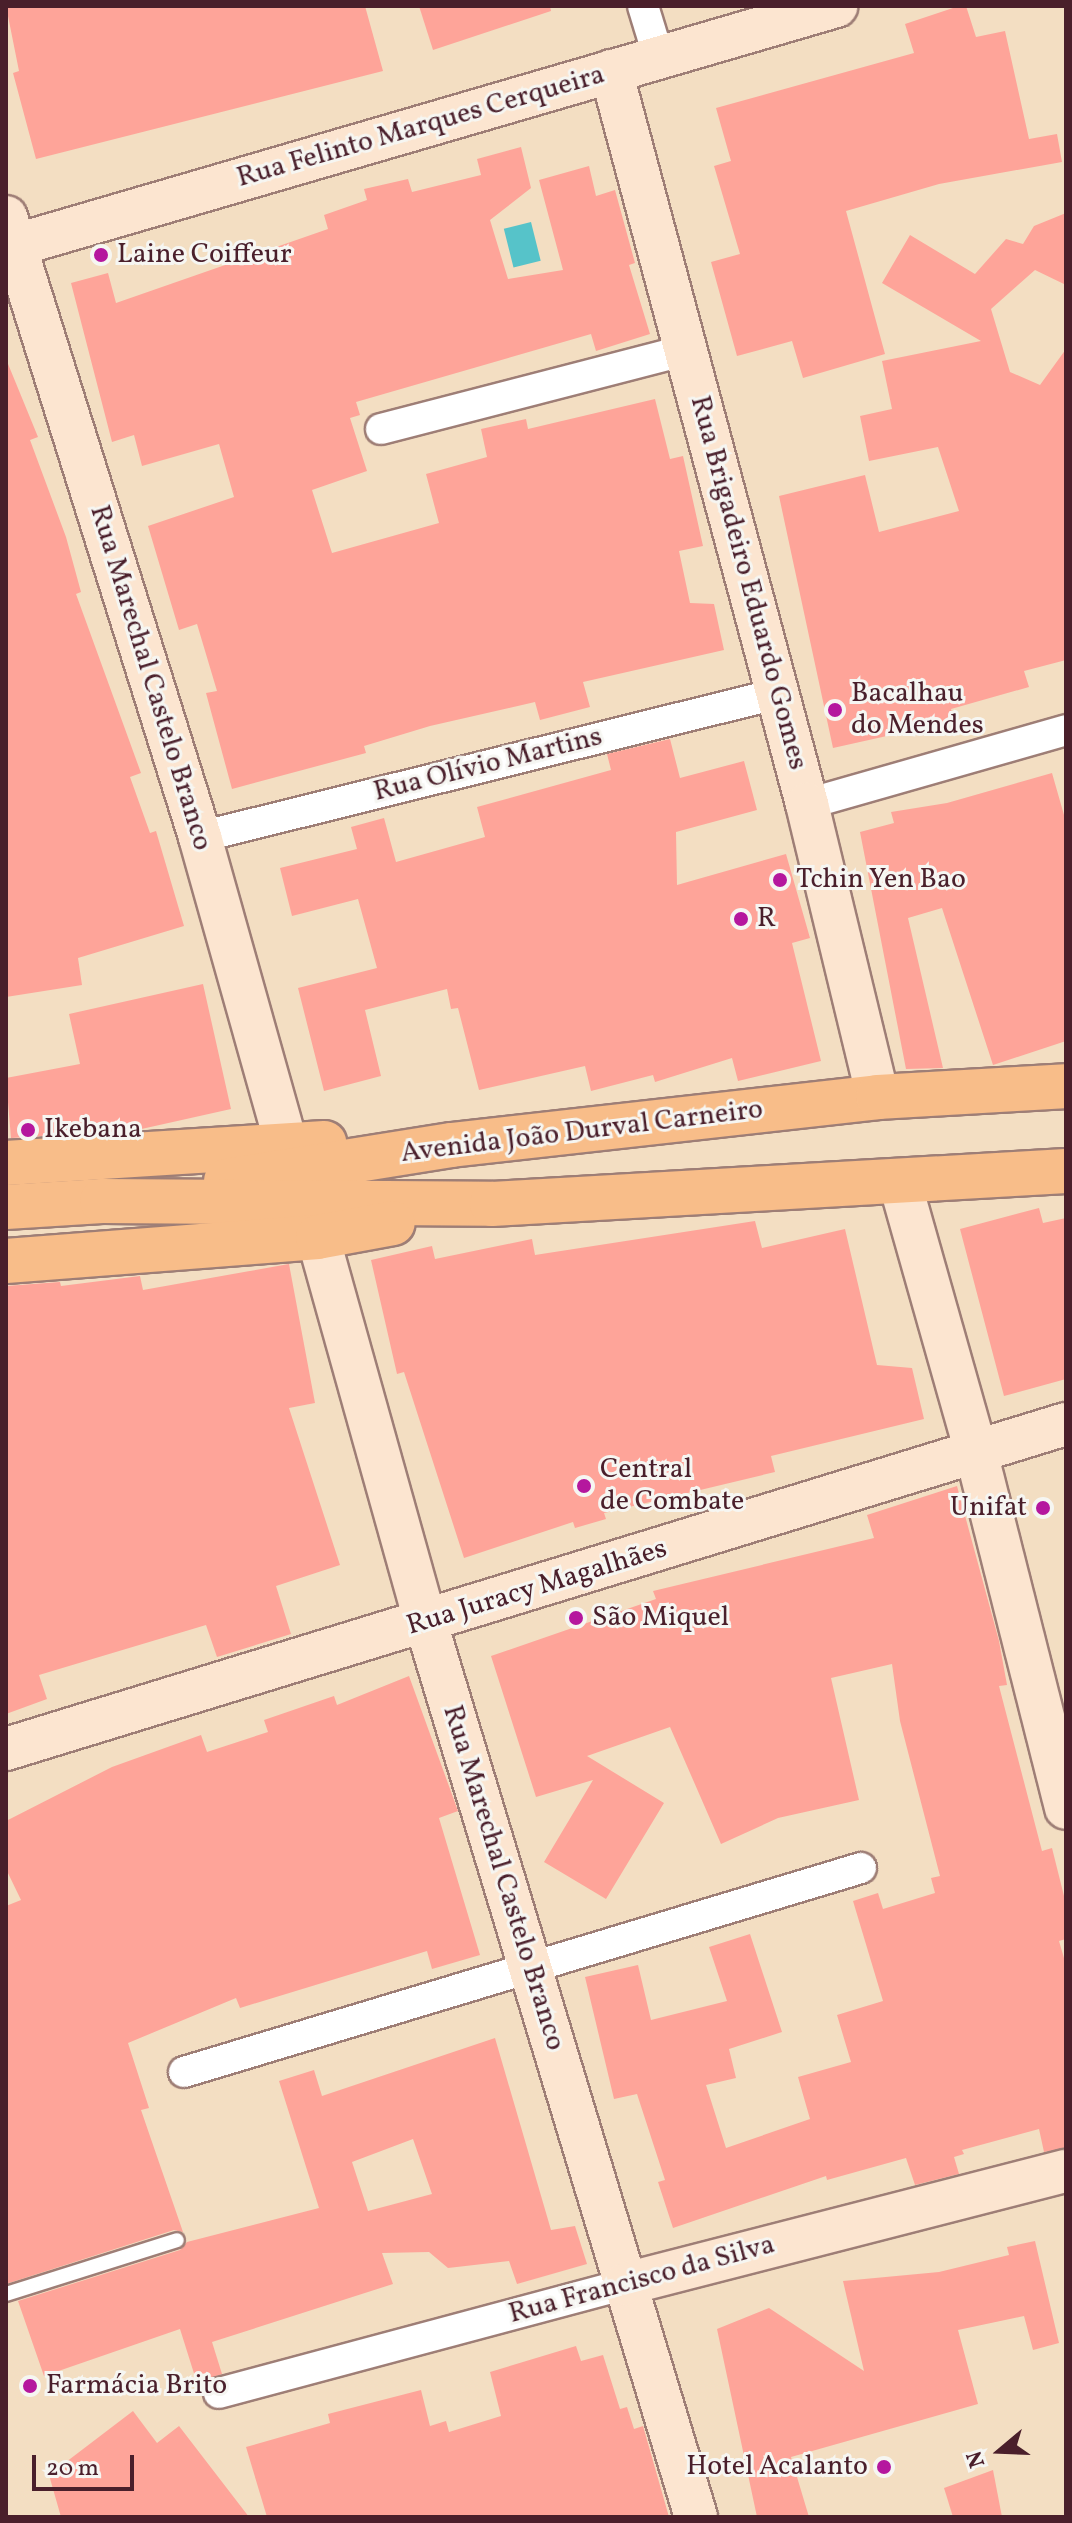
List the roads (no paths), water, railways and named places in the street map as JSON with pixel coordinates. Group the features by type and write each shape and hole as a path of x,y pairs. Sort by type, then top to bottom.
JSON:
{"main road":[{"name":"Avenida João Durval Carneiro","path":"102,1201 451,1145 878,1097 1066,1086"},
{"path":"6,1163 286,1142 451,1145"},
{"name":"Avenida João Durval Carneiro","path":"6,1207 102,1201 492,1204 900,1183 1066,1171"},
{"path":"6,1261 318,1237 492,1204"}],"street":[{"path":"643,6 658,55"},
{"name":"Rua Felinto Marques Cerqueira","path":"9,237 836,6"},
{"name":"Rua Brigadeiro Eduardo Gomes","path":"611,71 807,804 878,1097"},
{"name":"Rua Marechal Castelo Branco","path":"9,237 200,837 286,1142"},
{"path":"381,429 686,350"},
{"name":"Rua Olívio Martins","path":"200,837 776,694"},
{"path":"807,804 1066,730"},
{"path":"900,1183 976,1452 1066,1808"},
{"name":"Rua Marechal Castelo Branco","path":"318,1237 426,1623 696,2517"},
{"name":"Rua Juracy Magalhães","path":"6,1749 426,1623 1066,1424"},
{"path":"184,2072 530,1972 861,1868"},
{"name":"Rua Francisco da Silva","path":"219,2393 625,2284 1066,2171"}],"lane":[{"path":"6,2294 177,2240"}],"water":[{"path":"531,222 541,261 514,268 504,229"}],"place":[{"name":"Laine Coiffeur","path":"101,255"},
{"name":"Bacalhau do Mendes","path":"835,710"},
{"name":"Tchin Yen Bao","path":"780,880"},
{"name":"R","path":"741,919"},
{"name":"Ikebana","path":"28,1130"},
{"name":"Central de Combate","path":"584,1486"},
{"name":"Unifat","path":"1043,1508"},
{"name":"São Miquel","path":"576,1618"},
{"name":"Farmácia Brito","path":"30,2386"},
{"name":"Hotel Acalanto","path":"884,2467"}]}
